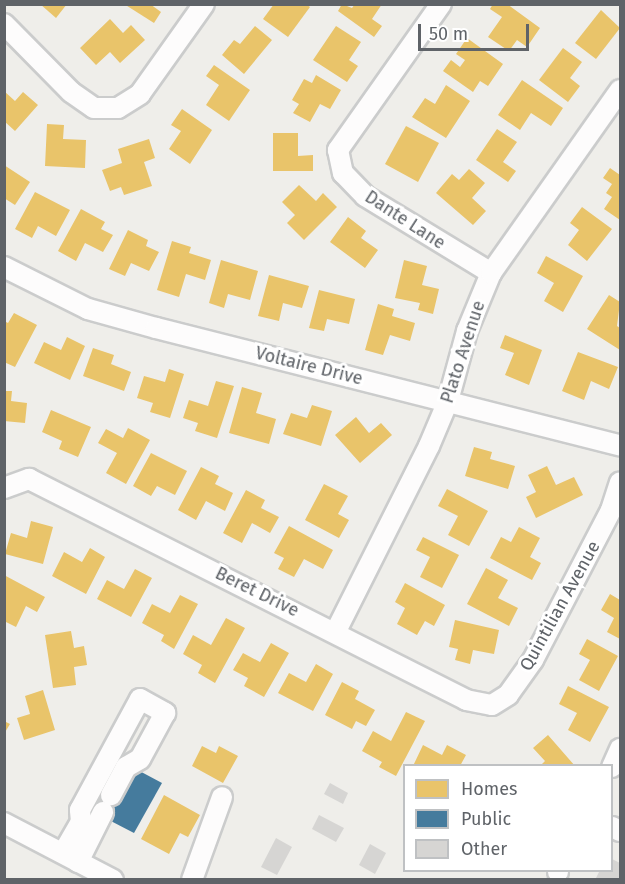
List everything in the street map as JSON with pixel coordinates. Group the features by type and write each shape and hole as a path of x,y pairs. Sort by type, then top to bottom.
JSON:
{"street":[{"path":"4,24 71,92 94,108 118,108 140,94 204,4"},
{"name":"Dante Lane","path":"441,4 338,150 343,172 365,196 491,273"},
{"name":"Plato Avenue","path":"336,631 448,401 467,331 491,273 621,90"},
{"name":"Voltaire Drive","path":"4,267 100,312 621,445"},
{"name":"Beret Drive","path":"4,488 29,479 336,631 466,700 492,705 508,695"},
{"name":"Quintilian Avenue","path":"508,695 533,660 611,510 621,482"},
{"path":"140,699 165,713 140,759 126,767 107,804 70,857 81,822 80,810 140,699"},
{"path":"613,765 621,749"},
{"path":"192,879 222,797"},
{"path":"4,823 113,879"}],"building: Homes":[{"path":"40,4 67,4 56,18"},
{"path":"124,4 150,4 161,12 154,23"},
{"path":"274,4 306,4 310,7 288,37 263,19"},
{"path":"342,4 352,8 355,4 382,4 372,19 382,26 374,37 338,11"},
{"path":"493,4 507,4 540,28 527,47 517,40 509,51 488,37 502,17 490,9"},
{"path":"601,10 620,28 596,59 575,43"},
{"path":"110,19 123,33 131,25 145,40 120,63 110,52 96,65 80,48"},
{"path":"255,26 272,40 244,74 222,55 234,40 240,44"},
{"path":"336,26 361,42 349,60 358,66 347,82 313,60"},
{"path":"467,38 503,64 488,86 480,81 473,92 443,71 451,60 460,67 465,60 456,54"},
{"path":"563,48 582,62 570,78 580,86 568,102 539,80"},
{"path":"214,65 250,90 229,121 206,105 219,85 206,76"},
{"path":"316,75 341,90 330,109 320,104 310,122 293,113 299,104 292,100 304,79 312,83"},
{"path":"522,80 563,108 551,126 531,113 520,130 498,115"},
{"path":"446,85 470,101 446,138 412,117 425,98 435,104"},
{"path":"4,91 15,101 23,92 38,105 15,131 4,121"},
{"path":"182,109 212,130 190,164 169,149 181,131 171,125"},
{"path":"47,124 64,125 63,139 86,140 85,168 45,166"},
{"path":"406,126 439,143 418,182 385,164"},
{"path":"497,129 517,142 503,162 516,171 508,182 476,160"},
{"path":"273,133 298,133 298,156 313,155 313,171 273,171"},
{"path":"149,139 155,158 144,162 152,186 124,195 121,187 110,191 102,170 122,163 118,149"},
{"path":"4,165 30,182 15,205 4,198"},
{"path":"610,168 620,175 620,220 604,209 612,197 606,193 612,184 603,178"},
{"path":"469,169 485,183 472,198 486,211 473,225 436,193 452,174 459,180"},
{"path":"299,185 316,201 323,193 337,207 304,240 287,223 295,215 282,202"},
{"path":"35,192 70,210 56,236 38,226 32,238 15,229"},
{"path":"582,207 612,229 587,261 568,245 579,230 570,223"},
{"path":"81,209 105,222 101,229 113,235 103,252 85,243 76,261 58,251"},
{"path":"348,217 366,231 361,238 378,250 365,268 330,242"},
{"path":"128,230 148,240 146,246 159,252 149,271 131,263 125,276 109,269"},
{"path":"172,241 191,247 189,253 211,260 205,280 186,274 179,297 157,290"},
{"path":"546,256 583,276 563,312 544,301 554,283 537,273"},
{"path":"221,260 258,271 250,300 228,294 224,308 209,303"},
{"path":"404,260 427,266 422,285 439,289 433,314 418,310 420,303 395,298"},
{"path":"269,275 309,286 302,308 283,303 279,321 258,316"},
{"path":"319,290 355,299 349,324 327,319 324,331 309,328"},
{"path":"609,295 620,302 617,326 620,328 620,350 587,329"},
{"path":"378,304 394,309 392,316 415,323 410,341 390,335 383,355 365,350"},
{"path":"14,313 37,325 15,367 4,362 4,321 8,323"},
{"path":"505,335 542,350 529,385 505,375 514,353 500,348"},
{"path":"67,337 85,346 70,380 34,363 44,342 61,350"},
{"path":"93,348 114,355 111,364 131,372 124,391 83,376"},
{"path":"578,352 618,367 609,389 591,381 584,400 562,391"},
{"path":"169,369 184,374 170,418 150,412 153,403 137,398 144,376 165,382"},
{"path":"216,381 234,386 217,438 195,431 198,423 183,418 189,400 208,406"},
{"path":"242,387 262,393 256,413 276,419 269,444 229,433"},
{"path":"4,391 12,391 11,401 27,403 25,423 4,421"},
{"path":"312,405 332,411 321,446 283,434 291,413 307,418"},
{"path":"51,410 91,427 78,457 59,449 62,441 42,432"},
{"path":"356,417 369,433 381,423 392,435 360,463 335,435"},
{"path":"128,428 150,440 126,484 106,473 117,453 98,443 106,429 123,438"},
{"path":"474,447 492,452 490,459 515,466 508,489 465,476"},
{"path":"151,453 187,471 175,495 157,486 151,496 133,486"},
{"path":"547,466 556,485 574,477 583,495 536,518 526,497 536,492 528,475"},
{"path":"201,467 219,476 215,484 233,493 225,511 206,501 196,520 178,510"},
{"path":"324,484 348,496 338,514 349,520 339,538 305,520"},
{"path":"447,489 488,511 469,546 448,535 458,516 438,506"},
{"path":"246,490 265,500 261,508 279,517 270,533 252,523 242,543 223,533"},
{"path":"31,521 53,527 43,564 5,554 11,533 27,538"},
{"path":"289,526 333,550 323,569 304,559 294,577 278,569 284,558 274,553"},
{"path":"519,527 540,538 530,557 541,563 532,580 490,558 501,537 511,542"},
{"path":"423,537 459,555 442,588 420,577 430,557 416,550"},
{"path":"90,548 105,557 86,594 52,576 64,552 82,562"},
{"path":"486,568 508,580 498,598 518,608 509,626 467,604"},
{"path":"135,569 152,578 131,617 97,599 107,580 124,589"},
{"path":"4,575 45,597 37,612 26,606 16,627 4,621"},
{"path":"405,583 445,605 434,626 425,621 417,635 397,624 405,608 395,602"},
{"path":"610,594 620,600 620,639 607,632 614,618 601,610"},
{"path":"180,595 198,604 174,649 161,641 164,635 142,623 152,604 170,613"},
{"path":"226,618 245,628 215,683 198,673 202,665 183,654 193,635 211,645"},
{"path":"455,620 499,630 494,654 473,650 470,664 455,660 458,649 449,647"},
{"path":"71,631 74,648 84,646 87,665 74,667 76,685 53,688 45,635"},
{"path":"587,639 618,656 599,691 579,680 590,660 579,654"},
{"path":"271,643 289,653 264,697 244,686 248,678 233,670 243,653 260,662"},
{"path":"316,664 333,674 313,711 278,693 289,673 306,682"},
{"path":"342,682 359,691 355,699 375,710 366,726 356,721 352,729 325,715"},
{"path":"568,686 609,707 590,742 568,730 577,713 559,704"},
{"path":"43,690 55,730 24,740 17,718 30,714 25,696"},
{"path":"406,712 425,721 396,776 379,767 382,762 362,751 373,731 391,741"},
{"path":"4,721 10,724 4,734"},
{"path":"548,735 573,764 542,764 545,761 533,748"},
{"path":"423,745 442,755 447,745 466,755 461,764 414,764"},
{"path":"202,746 216,753 219,746 238,756 223,783 192,766"},
{"path":"164,795 200,815 188,837 180,833 169,854 141,839"}],"building: Public":[{"path":"132,767 162,783 134,833 105,818 98,809 107,793"}],"building: Other":[{"path":"330,783 348,793 343,804 324,794"},
{"path":"319,815 344,828 336,842 312,829"},
{"path":"276,838 292,847 277,875 261,867"},
{"path":"370,844 386,853 375,874 359,865"},
{"path":"613,860 620,863 620,880 595,880 599,872 613,872"}]}
